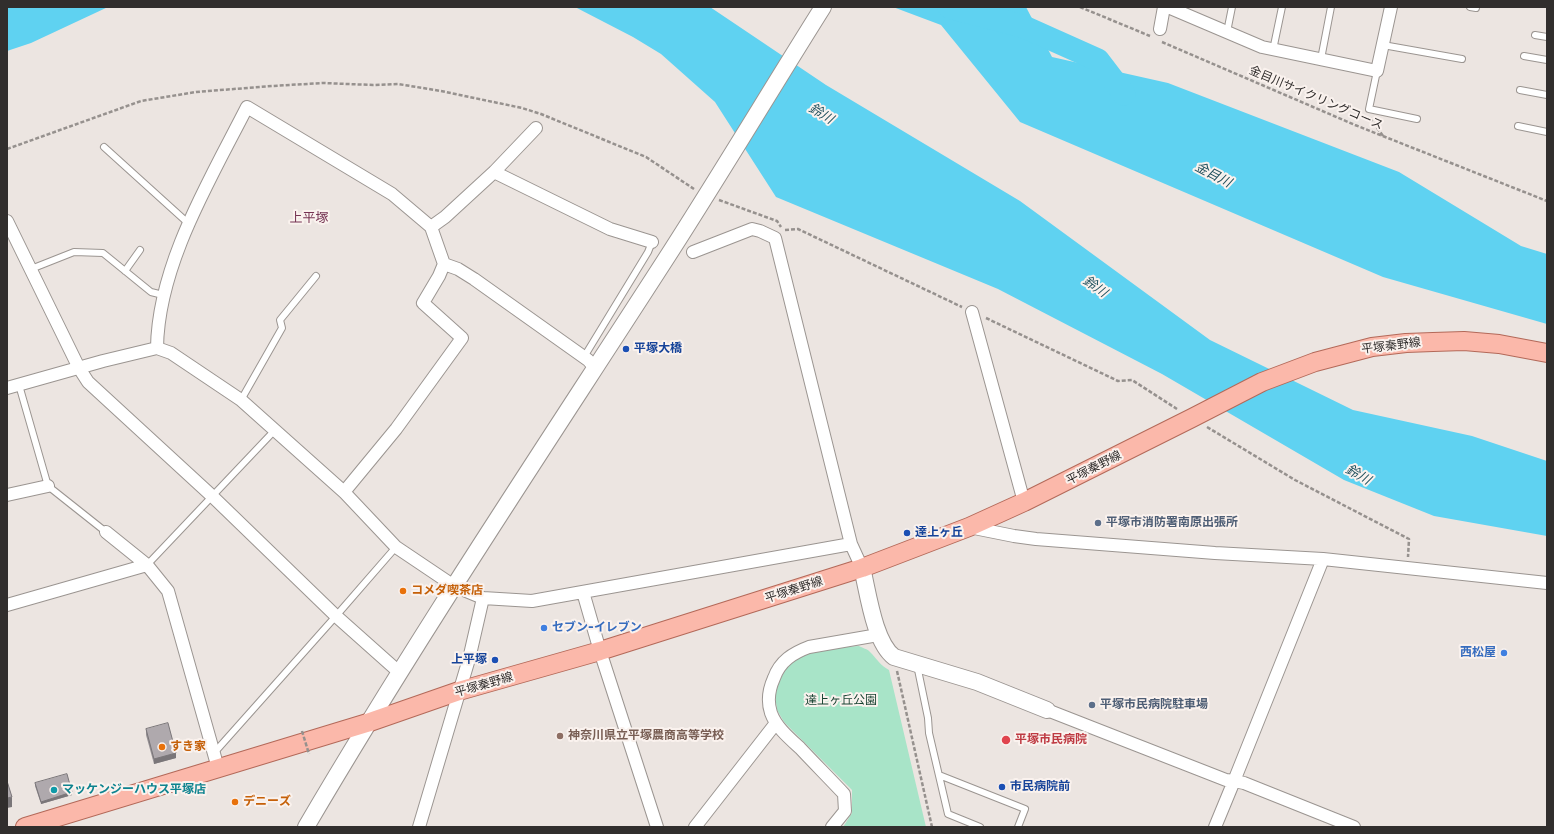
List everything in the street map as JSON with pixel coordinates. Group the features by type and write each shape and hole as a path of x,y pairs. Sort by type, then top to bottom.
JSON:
{"main road":[{"name":"平塚秦野線","path":"25,827 216,761 367,723 459,691 600,651 862,568 969,527 1024,502 1262,382 1297,368 1334,356 1389,345 1464,341 1499,344 1547,353"}],"street":[{"path":"306,827 367,723 454,586 590,363 713,184 823,7"},
{"path":"1157,34 1164,7"},
{"path":"1168,7 1262,48 1377,71 1384,45 1390,7"},
{"path":"157,348 157,329 163,295 188,223 247,107 392,194 431,227 444,264 440,276 423,304 462,338 396,429 344,492"},
{"path":"431,227 445,217 494,172 536,128"},
{"path":"494,172 610,228 652,242"},
{"path":"7,221 79,368 88,382 212,496 336,616 400,673"},
{"path":"693,252 752,229 775,238 851,544 862,568 878,635 889,653 894,657 916,665 977,682 1226,780 1244,783 1354,827"},
{"path":"444,264 458,269 474,279 590,363"},
{"path":"972,312 1024,502"},
{"path":"7,388 157,348 171,353 241,400 344,492 396,547 454,586 483,598 532,601 851,544"},
{"path":"7,495 48,486"},
{"path":"969,527 999,534 1036,539 1215,553 1324,559 1547,583"},
{"path":"106,532 147,566 168,591 216,761"},
{"path":"1215,827 1324,559"},
{"path":"7,605 147,566"},
{"path":"583,592 600,651 657,827"},
{"path":"419,827 468,659 483,598"},
{"path":"832,827 845,811 844,794 776,723 771,713 768,701 770,688 780,665 788,657 798,651 809,647 878,635"},
{"path":"694,827 776,723"}],"lane":[{"path":"1227,32 1232,7"},
{"path":"1273,50 1282,7"},
{"path":"1321,59 1331,7"},
{"path":"1535,34 1547,37"},
{"path":"1384,45 1462,59"},
{"path":"1524,56 1547,60"},
{"path":"1377,71 1369,109 1417,119"},
{"path":"1520,90 1547,95"},
{"path":"1518,126 1547,132"},
{"path":"104,147 188,223"},
{"path":"590,363 652,242"},
{"path":"125,271 140,250"},
{"path":"31,269 74,252 103,253 151,292 163,295"},
{"path":"241,400 282,328 280,320 316,276"},
{"path":"19,385 48,486 106,532"},
{"path":"147,566 274,430"},
{"path":"216,761 336,616 396,547"},
{"path":"916,665 928,718 929,733 948,814 980,827"},
{"path":"939,775 1025,809 1018,827"}],"path":[{"path":"1080,7 1157,34"},
{"name":"金目川サイクリングコース","path":"1162,42 1384,137 1547,201"},
{"path":"7,149 140,101 196,92 323,83 398,84 441,90 522,108 541,114 646,157 695,190"},
{"path":"1369,109 1371,119 1384,137"},
{"path":"783,230 798,229 1118,381 1132,380 1195,417 1295,480 1409,539 1408,567"},
{"path":"894,657 932,827"},
{"path":"302,731 309,754"}],"green space":[{"name":"達上ヶ丘公園","path":"859,646 869,651 889,670 926,827 843,827 852,813 852,790 784,722 777,710 775,695 780,680 788,665 798,656 828,648"}],"water":[{"path":"7,7 108,7 31,43 7,51"},
{"name":"鈴川","path":"575,7 710,7 826,85 1020,201 1210,340 1353,410 1472,436 1547,461 1547,536 1434,516 1344,480 1162,374 998,289 776,197 715,102 661,54 633,37"},
{"path":"893,7 1026,7 1052,57 1168,83 1399,172 1521,246 1547,254 1547,324 1383,277 1020,122 941,25"}],"building":[{"path":"168,723 176,753 154,759 146,729"},
{"name":"マッケンジーハウス平塚店","path":"67,774 72,792 41,802 35,783"},
{"path":"7,781 12,797 7,798"}],"waterway":[{"name":"金目川","path":"949,7 1022,26 1098,60 1124,94"}],"place":[{"name":"平塚大橋","path":"626,349"},
{"name":"平塚市消防署南原出張所","path":"1098,523"},
{"name":"達上ヶ丘","path":"907,533"},
{"name":"コメダ喫茶店","path":"403,591"},
{"name":"セブン-イレブン","path":"544,628"},
{"name":"西松屋","path":"1504,653"},
{"name":"上平塚","path":"495,660"},
{"name":"平塚市民病院駐車場","path":"1092,705"},
{"name":"神奈川県立平塚農商高等学校","path":"560,736"},
{"name":"平塚市民病院","path":"1006,740"},
{"name":"すき家","path":"162,747"},
{"name":"市民病院前","path":"1002,787"},
{"name":"マッケンジーハウス平塚店","path":"54,790"},
{"name":"デニーズ","path":"235,802"}],"district":[{"name":"上平塚","path":"309,218"}]}
